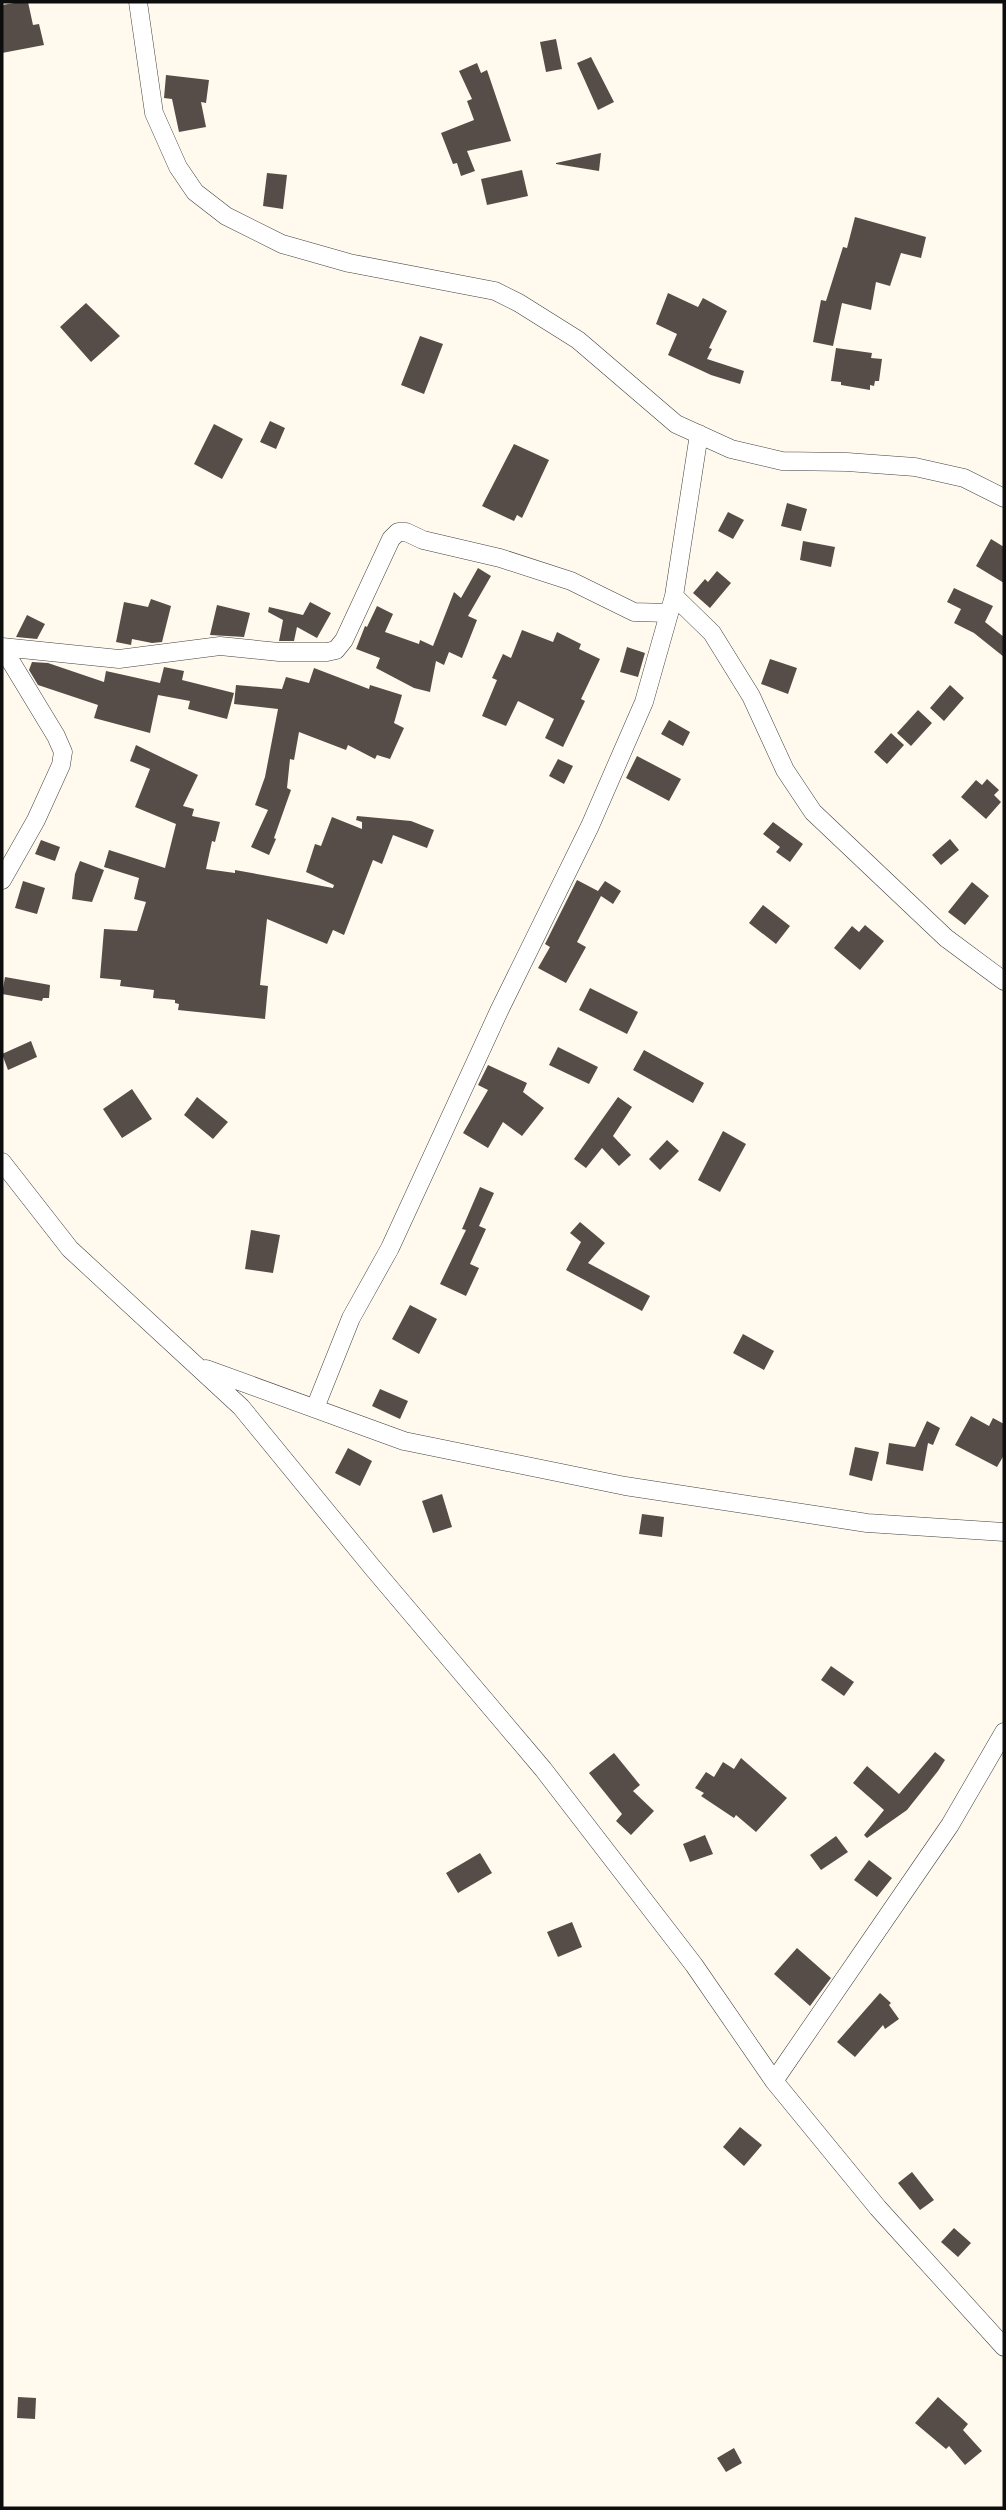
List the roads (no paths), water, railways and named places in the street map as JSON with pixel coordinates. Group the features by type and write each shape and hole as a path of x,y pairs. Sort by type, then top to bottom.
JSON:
{"street":[{"path":"138,2 155,113 178,167 195,192 226,216 282,244 349,263 495,292 519,303 578,340 676,424 731,449 782,461 915,467 964,478 1004,498"},
{"path":"315,1408 351,1318 390,1248 499,1011 590,826 643,702 672,604 699,434"},
{"path":"2,647 119,659 220,646 279,652 336,650 344,640 380,559 398,532 500,558 571,581 634,612 672,604 712,633 751,696 785,771 813,812 946,939 1004,981"},
{"path":"2,647 63,752 61,765 36,820 2,880"},
{"path":"2,1162 69,1249 240,1407 543,1769 694,1965 774,2081 878,2208 1004,2347"},
{"path":"197,1366 404,1441 625,1486 867,1523 1004,1532"},
{"path":"774,2081 950,1825 1004,1732"}]}
